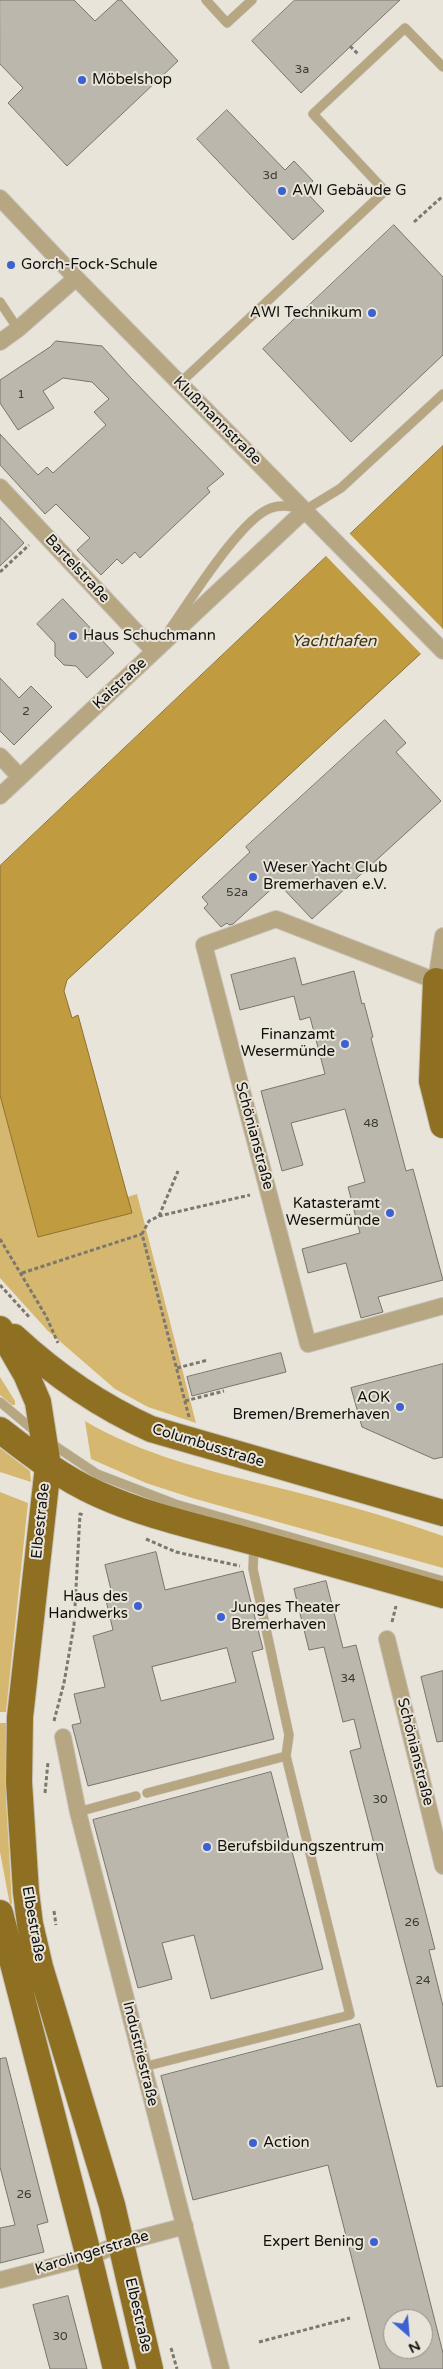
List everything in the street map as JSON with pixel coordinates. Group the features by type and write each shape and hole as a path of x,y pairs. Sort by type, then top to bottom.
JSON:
{"main road":[{"path":"439,982 432,1081 443,1125"},
{"name":"Columbusstraße","path":"0,1324 41,1362 64,1380 129,1420 151,1429 443,1512"},
{"name":"Elbestraße","path":"0,1329 26,1374 38,1402 48,1466 20,1717 20,1782 26,1892 30,1924 40,1967 121,2243 150,2369"},
{"path":"0,1430 48,1466 98,1494 158,1517 443,1595"},
{"name":"Elbestraße","path":"0,1913 116,2369"}],"street":[{"name":"Klußmannstraße","path":"0,198 76,278 439,647"},
{"path":"0,342 18,329 76,278"},
{"name":"Bartelstraße","path":"0,487 154,651"},
{"name":"Kaistraße","path":"0,796 305,510"},
{"path":"0,756 20,777"},
{"name":"Schönianstraße","path":"439,982 276,919 204,945 308,1344 443,1306"},
{"path":"439,982 443,936"},
{"name":"Schönianstraße","path":"387,1639 443,1866"},
{"name":"Industriestraße","path":"58,1733 221,2369"},
{"name":"Karolingerstraße","path":"0,2280 89,2257 121,2243 185,2226"}],"lane":[{"path":"206,0 227,23 252,0"},
{"path":"180,383 385,191 313,114 405,28 443,67"},
{"path":"0,302 18,329"},
{"path":"154,651 248,522 270,508 290,506 305,510 342,488 443,394"},
{"path":"0,1402 44,1438 97,1474 175,1504 443,1580"},
{"path":"143,2067 350,2015 286,1756 289,1735 253,1569 254,1542"},
{"path":"147,1794 286,1756"},
{"path":"78,1812 136,1796"}],"path":[{"path":"414,222 443,196"},
{"path":"0,572 43,533"},
{"path":"159,1216 178,1171"},
{"path":"186,1406 142,1234 149,1221 159,1216 268,1191"},
{"path":"22,1273 142,1234"},
{"path":"0,1239 46,1316 58,1344 46,1333"},
{"path":"0,1285 34,1321"},
{"path":"177,1368 208,1360"},
{"path":"185,1401 224,1391"},
{"path":"58,1733 74,1625 80,1514"},
{"path":"387,1639 398,1597"},
{"path":"44,1800 49,1755"},
{"path":"53,1903 57,1929"},
{"path":"259,2342 350,2318"},
{"path":"169,2341 177,2369"}],"shaded area":[{"path":"0,1095 38,1237 131,1213 127,1197 137,1194 196,1423 148,1407 115,1389 48,1331 0,1278"},
{"path":"0,1377 15,1401 15,1405 12,1405 0,1395"},
{"path":"85,1421 129,1443 175,1460 358,1509 443,1536 443,1568 192,1498 146,1483 91,1459"},
{"path":"0,1448 30,1471 31,1482 0,1472"},
{"path":"0,1492 28,1503 6,1712 0,1712"},
{"path":"0,1723 7,1723 6,1798 12,1904 10,1905 0,1852"}],"water":[{"name":"Yachthafen","path":"443,446 443,633 67,980 64,991 72,1018 78,1015 132,1213 38,1237 0,1095 0,866"}],"pier":[{"path":"349,533 443,629 443,634 422,655 325,555"}],"building":[{"path":"0,0 74,0 95,21 118,0 121,0 178,61 67,166 8,103 23,88 0,64"},
{"path":"295,0 400,0 301,93 252,41"},
{"path":"227,110 285,170 294,161 313,181 304,190 324,211 293,240 197,139"},
{"name":"AWI Technikum","path":"394,225 443,277 443,355 351,442 263,349"},
{"path":"56,341 102,346 224,474 207,488 210,492 140,558 135,552 122,564 117,559 101,575 77,550 90,538 56,504 45,514 0,465 0,434 38,475 47,467 53,473 106,425 94,412 109,399 92,382 63,378 43,391 54,408 18,430 0,403 0,380"},
{"path":"0,517 24,543 0,566"},
{"name":"Haus Schuchmann","path":"63,599 114,653 87,678 76,666 64,665 55,656 55,643 37,624"},
{"path":"0,678 19,698 31,686 52,707 14,745 0,731"},
{"path":"385,720 406,743 396,752 441,801 312,919 278,883 233,924 229,925 227,923 221,927 204,908 208,904 202,897 250,852 246,847"},
{"path":"295,958 302,985 354,971 373,1037 371,1038 406,1171 413,1169 443,1280 378,1297 383,1312 361,1318 346,1263 308,1273 302,1249 360,1233 348,1187 365,1182 345,1109 291,1123 303,1165 282,1171 261,1091 325,1074 310,1017 300,1020 294,996 240,1010 231,975"},
{"path":"281,1353 286,1372 192,1396 187,1377"},
{"name":"AOK Bremen/Bremerhaven","path":"443,1364 443,1457 434,1459 362,1427 351,1388"},
{"path":"156,1552 165,1590 243,1571 263,1649 252,1652 274,1739 88,1786 72,1725 81,1723 74,1694 105,1687 93,1636 113,1630 105,1596 112,1594 105,1565","holes":["227,1648 236,1682 161,1701 152,1667"]},
{"path":"326,1581 343,1648 356,1645 435,1949 429,1950 443,2006 443,2086 437,2087 350,1751 361,1748 354,1719 343,1722 324,1647 309,1650 294,1589"},
{"path":"443,1671 443,1741 437,1742 421,1677"},
{"path":"271,1772 323,1969 211,1999 194,1935 162,1943 172,1979 138,1988 93,1820"},
{"path":"360,2024 432,2309 383,2309 383,2359 433,2359 433,2313 443,2353 443,2369 380,2369 328,2165 193,2200 161,2076"},
{"path":"6,2058 48,2222 37,2225 44,2252 0,2263 0,2228 15,2225 0,2167 0,2059"},
{"path":"68,2296 87,2369 50,2369 33,2305"}],"place":[{"name":"Möbelshop","path":"82,80"},
{"name":"AWI Gebäude G","path":"282,191"},
{"name":"Gorch-Fock-Schule","path":"11,265"},
{"name":"AWI Technikum","path":"372,313"},
{"name":"Haus Schuchmann","path":"73,636"},
{"name":"Weser Yacht Club Bremerhaven e.V.","path":"253,877"},
{"name":"Finanzamt Wesermünde","path":"345,1044"},
{"name":"Katasteramt Wesermünde","path":"390,1213"},
{"name":"AOK Bremen/Bremerhaven","path":"400,1407"},
{"name":"Haus des Handwerks","path":"138,1606"},
{"name":"Junges Theater Bremerhaven","path":"221,1617"},
{"name":"Berufsbildungszentrum","path":"207,1847"},
{"name":"Action","path":"253,2143"},
{"name":"Expert Bening","path":"374,2242"}]}
